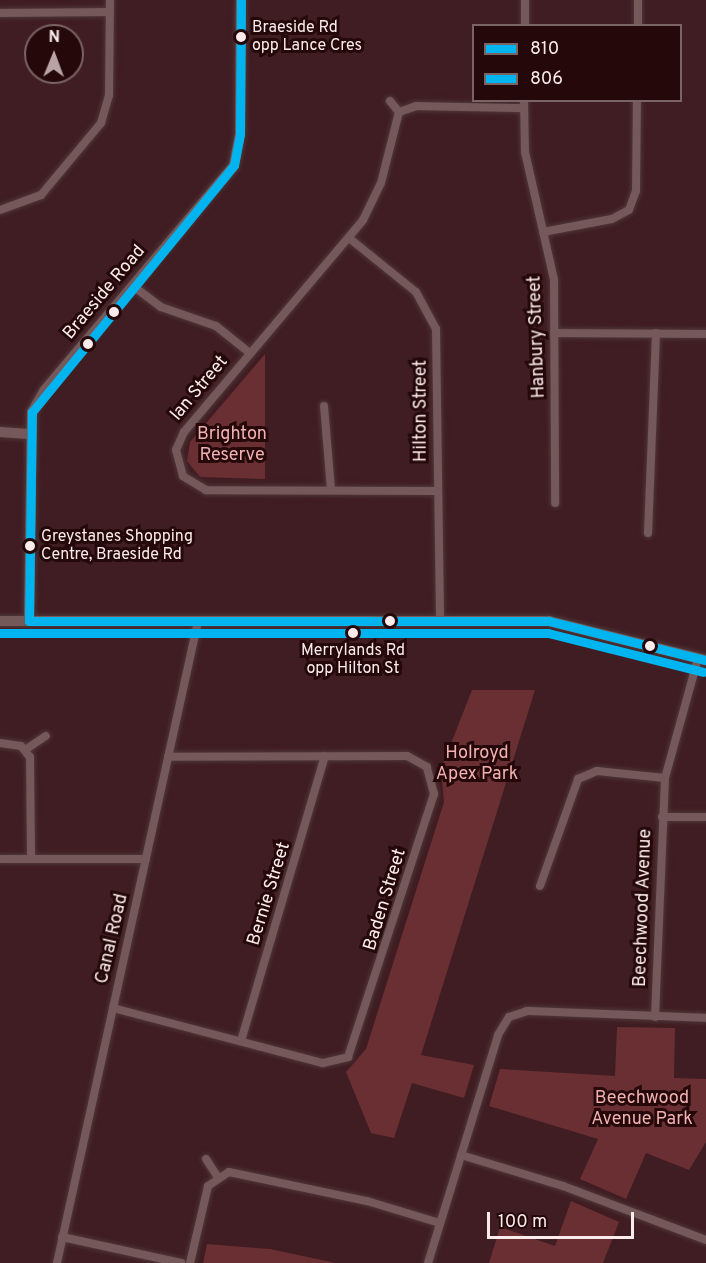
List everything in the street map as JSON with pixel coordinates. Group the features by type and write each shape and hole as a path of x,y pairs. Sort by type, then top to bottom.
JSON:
{"main road":[{"path":"0,621 549,621 702,659"}],"street":[{"path":"0,210 41,195 101,123 109,101 110,0"},
{"name":"Braeside Road","path":"29,621 29,434 40,396 237,158 241,0"},
{"path":"525,0 525,24"},
{"path":"638,0 638,24"},
{"path":"0,13 110,12"},
{"path":"390,101 399,112 416,106 524,104"},
{"path":"543,232 612,219 629,210 636,191 637,102"},
{"name":"Hanbury Street","path":"524,104 525,152 554,280 555,503"},
{"name":"Ian Street","path":"399,112 381,183 349,238 181,436 176,450 180,471 206,490 437,491"},
{"name":"Hilton Street","path":"349,238 416,292 433,318 440,622"},
{"path":"133,286 161,307 216,326 250,353"},
{"path":"554,333 706,334"},
{"path":"648,533 656,333"},
{"path":"324,406 331,490"},
{"path":"0,432 29,434"},
{"name":"Canal Road","path":"57,1263 198,621"},
{"name":"Beechwood Avenue","path":"655,1017 665,778 702,659"},
{"path":"0,743 25,750 46,736"},
{"path":"25,750 30,761 30,859"},
{"name":"Bernie Street","path":"241,1041 325,756"},
{"name":"Baden Street","path":"113,1008 323,1063 351,1055 433,800 432,775 414,758 168,757"},
{"path":"576,768 581,776"},
{"path":"540,886 570,791 581,776 597,771 665,778"},
{"path":"662,817 706,818"},
{"path":"0,859 146,859"},
{"path":"504,1009 509,1017"},
{"path":"428,1263 498,1035 509,1017 527,1011 706,1018"},
{"path":"461,1155 706,1240"},
{"path":"206,1159 217,1176"},
{"path":"217,1176 247,1175 440,1223"},
{"path":"190,1263 206,1191 217,1176"},
{"path":"62,1238 181,1263"}],"green space":[{"name":"Brighton Reserve","path":"265,354 265,479 200,477 187,461 190,442"},
{"name":"Holroyd Apex Park","path":"472,690 535,690 421,1055 474,1065 464,1098 412,1083 394,1138 371,1133 346,1072 366,1049 444,802 441,769"},
{"name":"Beechwood Avenue Park","path":"617,1027 675,1028 674,1078 706,1079 706,1142 689,1170 646,1153 626,1199 580,1179 598,1139 489,1106 500,1069 615,1076"},
{"path":"571,1201 619,1222 603,1263 489,1263 500,1227 555,1246"},
{"path":"207,1244 270,1249 336,1263 203,1263"}],"transit line":[{"name":"810","path":"29,621 32,412 234,165 240,134 241,0"},
{"name":"810","path":"29,621 549,621 706,660"},
{"name":"806","path":"0,633 548,633 703,672"}],"place":[{"name":"Braeside Rd opp Lance Cres","path":"241,37"},
{"name":"Greystanes Shopping Centre, Braeside Rd","path":"30,546"},
{"name":"Merrylands Rd opp Hilton St","path":"353,633"}]}
